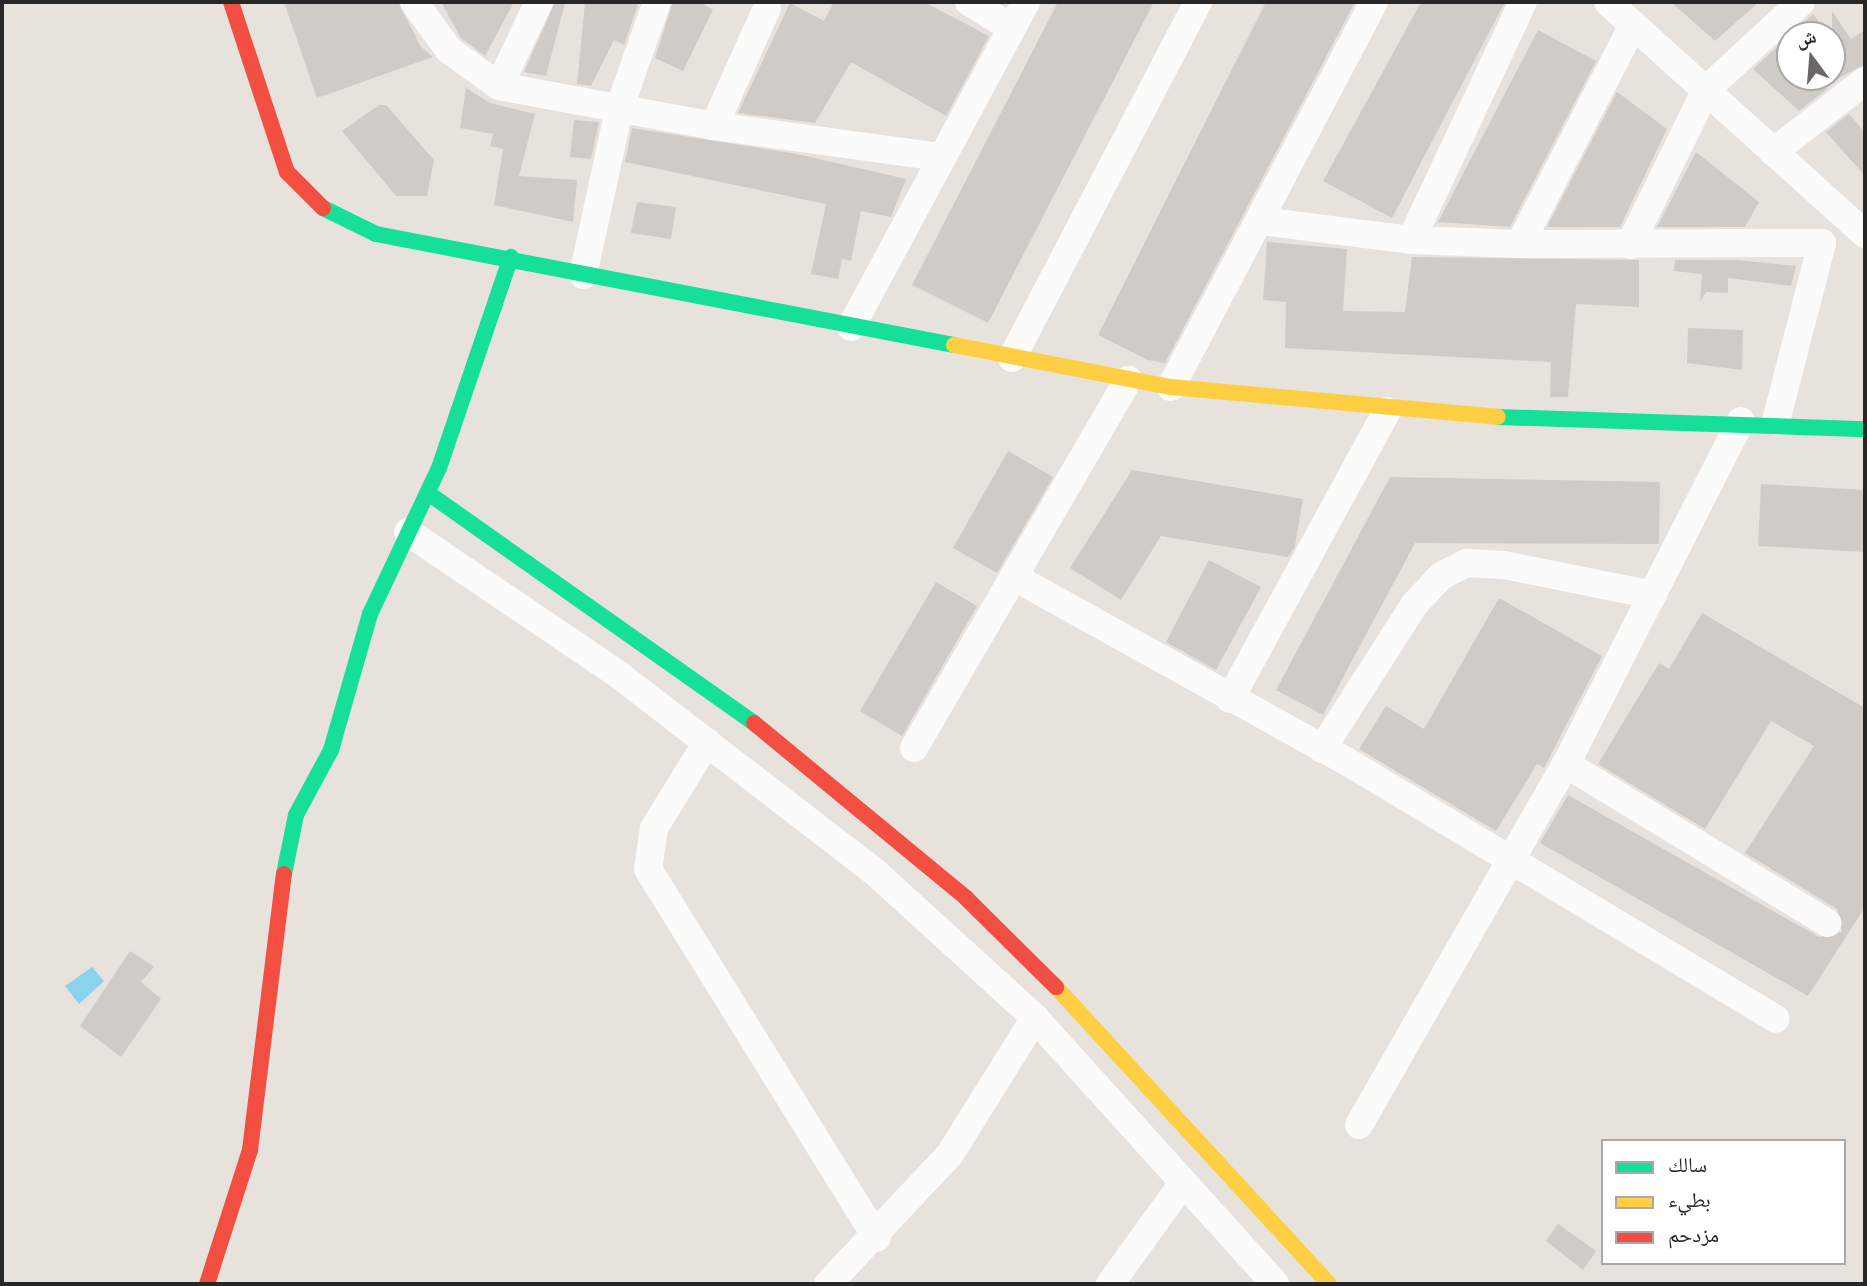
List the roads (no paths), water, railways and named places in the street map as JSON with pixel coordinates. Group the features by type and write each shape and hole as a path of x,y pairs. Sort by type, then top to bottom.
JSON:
{"street":[{"path":"232,2 277,152 317,205 376,234 511,257 583,275 1171,387 1387,411 1776,421 1865,429"},
{"path":"414,2 449,50 499,86 620,106 714,127 941,157"},
{"path":"499,86 539,2"},
{"path":"583,275 620,106 657,2"},
{"path":"969,2 1012,27"},
{"path":"851,327 1026,2"},
{"path":"1012,358 1198,2"},
{"path":"1171,387 1261,221 1374,2"},
{"path":"1411,240 1523,2"},
{"path":"1261,221 1411,240 1630,245 1822,243 1859,219 1773,152 1608,2"},
{"path":"1630,245 1706,90 1801,2"},
{"path":"714,127 764,4"},
{"path":"1520,244 1633,25"},
{"path":"1773,152 1865,81"},
{"path":"1776,421 1822,243"},
{"path":"207,1284 250,1150 287,848 296,815 331,750 379,588 428,492 511,257"},
{"path":"914,748 1128,380"},
{"path":"1230,699 1387,411"},
{"path":"1359,1125 1566,764 1741,421"},
{"path":"428,492 768,733 939,874 1109,1038 1329,1284"},
{"path":"408,532 708,742 877,874 1035,1018 1275,1284"},
{"path":"1322,749 1414,605 1441,576 1467,564 1504,565 1653,595"},
{"path":"1014,577 1322,749 1776,1019"},
{"path":"708,742 653,828 648,869 877,1238"},
{"path":"1566,764 1828,923"},
{"path":"828,1284 877,1238 950,1154 1035,1018"},
{"path":"1110,1284 1183,1183"}],"water":[{"path":"92,967 104,981 79,1004 65,986"}]}
